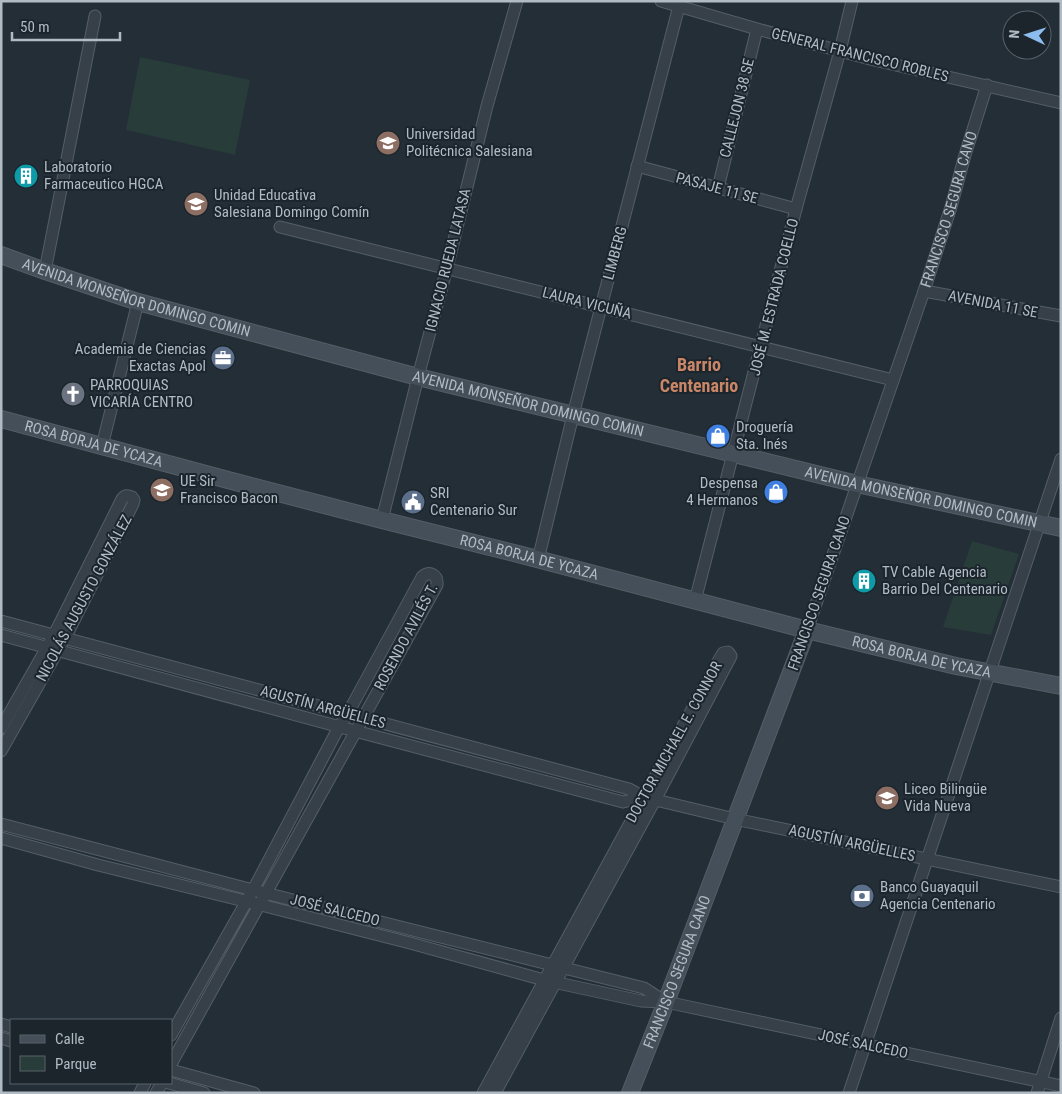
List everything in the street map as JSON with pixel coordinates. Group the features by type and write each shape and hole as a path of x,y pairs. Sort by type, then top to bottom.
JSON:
{"main road":[{"name":"AVENIDA MONSEÑOR DOMINGO COMIN","path":"1,255 138,302 418,377 857,484 1061,528"},
{"name":"ROSA BORJA DE YCAZA","path":"1,419 807,630 956,666 1061,686"},
{"name":"FRANCISCO SEGURA CANO","path":"630,1093 807,630"}],"street":[{"name":"IGNACIO RUEDA LATASA","path":"382,520 487,106 517,1"},
{"name":"GENERAL FRANCISCO ROBLES","path":"660,1 874,60 1061,103"},
{"name":"JOSÉ M. ESTRADA COELLO","path":"695,601 796,209 852,1"},
{"name":"LIMBERG","path":"538,560 573,415 679,6"},
{"path":"45,271 95,16"},
{"name":"CALLEJON 38 SE","path":"718,188 757,29"},
{"name":"FRANCISCO SEGURA CANO","path":"807,630 952,207 986,85"},
{"name":"PASAJE 11 SE","path":"637,166 796,209"},
{"name":"LAURA VICUÑA","path":"280,226 893,380"},
{"name":"AVENIDA 11 SE","path":"924,291 1061,316"},
{"path":"102,446 138,302"},
{"path":"849,1093 1061,459"},
{"name":"NICOLÁS AUGUSTO GONZÁLEZ","path":"1,728 59,636 133,504 132,496 124,496 122,499 59,636"},
{"name":"ROSENDO AVILÉS T.","path":"172,1033 247,902 422,577 430,573 435,576 437,585 172,1062"},
{"name":"AGUSTÍN ARGÜELLES","path":"1,621 630,789 643,797 735,819 1061,887"},
{"name":"AGUSTÍN ARGÜELLES","path":"1,635 623,802 643,797"},
{"name":"NICOLÁS AUGUSTO GONZÁLEZ","path":"1,752 52,648"},
{"name":"DOCTOR MICHAEL E. CONNOR","path":"728,652 729,660 656,800 556,983 491,1089 544,980 643,797 720,658 723,653 728,652"},
{"path":"206,690 209,676"},
{"path":"501,770 505,756"},
{"name":"JOSÉ SALCEDO","path":"1,824 253,890 644,988 666,1002"},
{"name":"JOSÉ SALCEDO","path":"1,838 98,865 410,943 556,983 641,1001 666,1002 864,1044 1039,1087 1061,1086"},
{"path":"98,865 103,851"},
{"path":"410,943 415,930"},
{"path":"1039,1087 1061,1018"},
{"path":"172,1070 254,1093"},
{"path":"172,1084 204,1093"}],"green space":[{"path":"140,57 250,80 235,155 126,130"},
{"path":"972,541 1019,554 991,635 943,627"}],"place":[{"name":"Universidad Politécnica Salesiana","path":"388,143"},
{"name":"Laboratorio Farmaceutico HGCA","path":"26,176"},
{"name":"Unidad Educativa Salesiana Domingo Comín","path":"196,204"},
{"name":"Academia de Ciencias Exactas Apol","path":"223,358"},
{"name":"PARROQUIAS VICARÍA CENTRO","path":"73,394"},
{"name":"Droguería Sta. Inés","path":"718,436"},
{"name":"UE Sir Francisco Bacon","path":"162,490"},
{"name":"Despensa 4 Hermanos","path":"776,492"},
{"name":"SRI Centenario Sur","path":"413,502"},
{"name":"TV Cable Agencia Barrio Del Centenario","path":"864,581"},
{"name":"Liceo Bilingüe Vida Nueva","path":"887,798"},
{"name":"Banco Guayaquil Agencia Centenario","path":"862,896"}],"district":[{"name":"Barrio Centenario","path":"699,374"}]}
